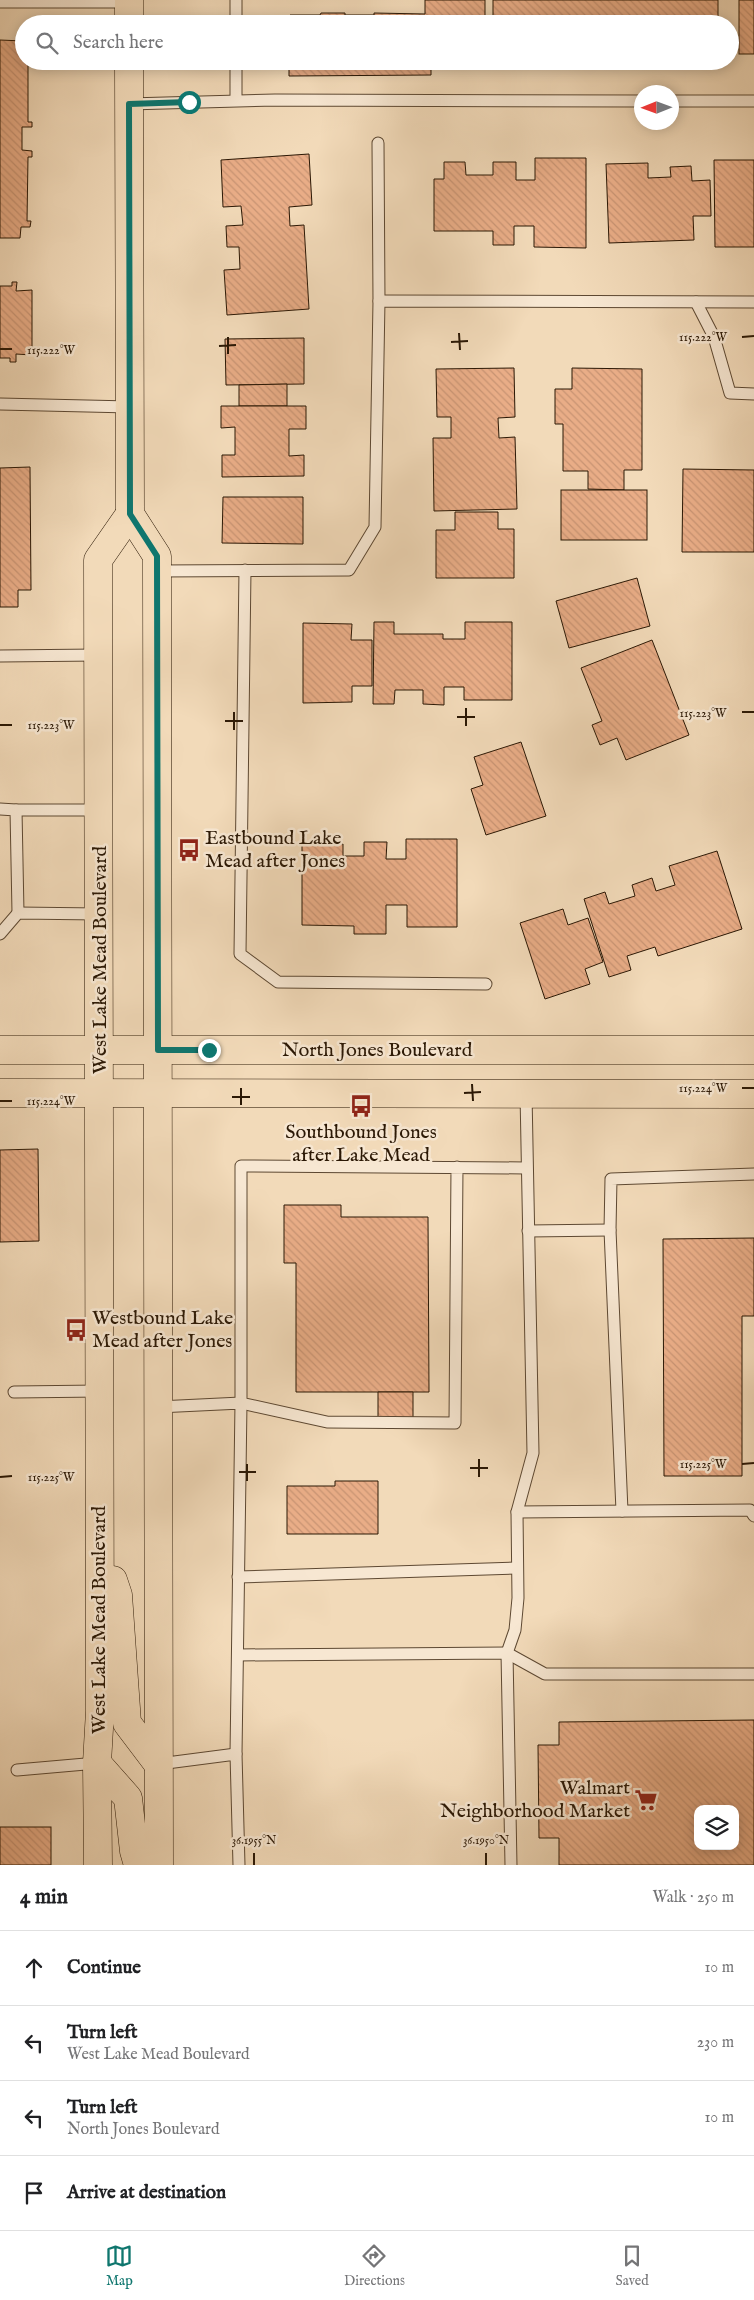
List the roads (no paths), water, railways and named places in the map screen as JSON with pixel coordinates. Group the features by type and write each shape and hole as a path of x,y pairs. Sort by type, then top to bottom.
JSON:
{"main road":[{"path":"129,70 130,514 157,556 159,1092 158,1865"},
{"name":"West Lake Mead Boulevard","path":"98,1865 97,1764 100,1711 100,810 98,560 130,514"},
{"name":"North Jones Boulevard","path":"0,1050 754,1050"},
{"path":"0,1093 754,1094"},
{"path":"100,1544 118,1595 128,1723 158,1764"},
{"path":"97,1764 128,1798 134,1852 138,1865"}],"lane":[{"path":"236,0 236,15"},
{"path":"0,2 129,8"},
{"path":"236,70 236,100"},
{"path":"129,104 236,100 634,101"},
{"path":"679,101 754,101"},
{"path":"157,571 349,570 375,527 379,301 378,143"},
{"path":"379,301 754,302"},
{"path":"696,302 714,337 730,394 754,394"},
{"path":"0,404 130,406"},
{"path":"245,570 240,954 278,982 486,984"},
{"path":"0,656 99,655"},
{"path":"0,809 100,810"},
{"path":"0,934 18,913 16,810"},
{"path":"18,913 100,914"},
{"path":"511,1865 507,1653 515,1630 518,1598 517,1512 534,1453 526,1168 526,1094"},
{"path":"239,1865 236,1754 242,1403 241,1166 526,1168"},
{"path":"158,1407 242,1403 327,1422 455,1423 457,1167"},
{"path":"622,1511 610,1230 611,1178 754,1174"},
{"path":"528,1231 610,1230"},
{"path":"14,1392 100,1391"},
{"path":"517,1512 753,1511"},
{"path":"238,1577 517,1568"},
{"path":"238,1655 507,1653 545,1674 754,1674"},
{"path":"158,1764 236,1754"},
{"path":"17,1770 97,1764"}],"place":[{"name":"Eastbound Lake Mead after Jones","path":"189,850"},
{"name":"Southbound Jones after Lake Mead","path":"361,1106"},
{"name":"Westbound Lake Mead after Jones","path":"76,1330"},
{"name":"Walmart Neighborhood Market","path":"646,1800"}]}
